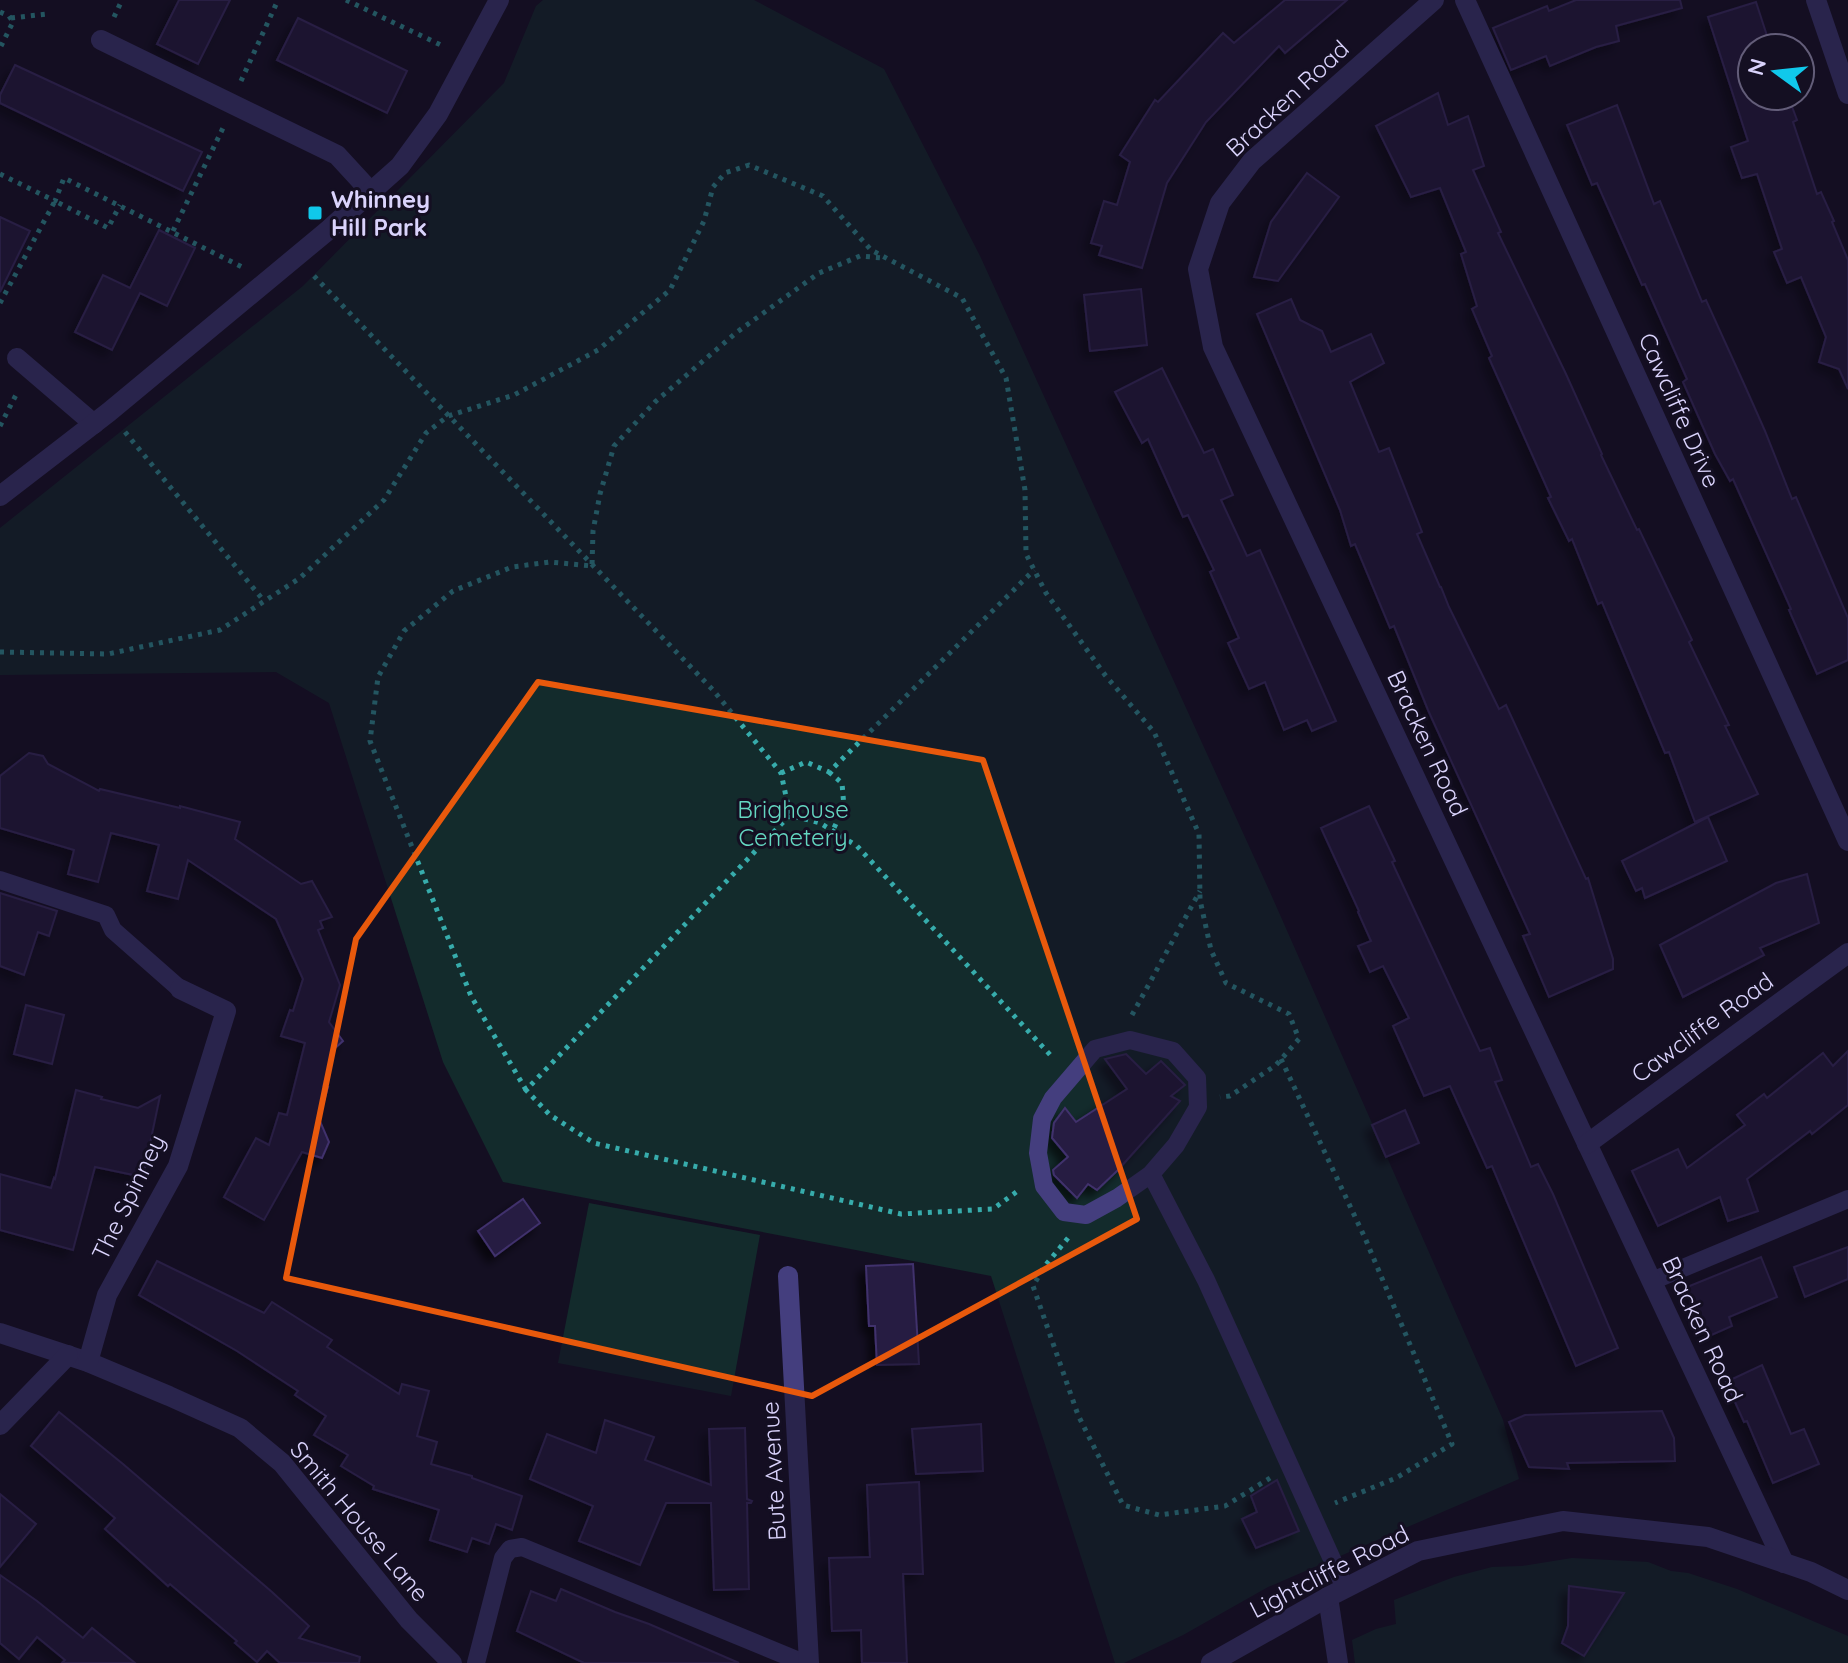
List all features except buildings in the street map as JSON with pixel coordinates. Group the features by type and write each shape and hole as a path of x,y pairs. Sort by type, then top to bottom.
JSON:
{"street":[{"path":"0,496 102,418 400,166 438,114 499,0"},
{"name":"Bracken Road","path":"1434,0 1252,161 1220,203 1198,269 1213,347 1784,1563"},
{"name":"Cawcliffe Drive","path":"1465,0 1848,841"},
{"path":"1816,0 1848,94"},
{"path":"101,40 337,155 371,192"},
{"path":"23,364 102,418"},
{"name":"Cawcliffe Road","path":"1587,1144 1848,953"},
{"name":"The Spinney","path":"78,1358 107,1295 178,1166 226,1011 180,989"},
{"name":"Bute Avenue","path":"788,1276 807,1663"},
{"name":"Smith House Lane","path":"0,1333 78,1358 240,1428 282,1463 409,1620 452,1663"},
{"path":"0,1425 78,1358"},
{"name":"Lightcliffe Road","path":"1211,1663 1336,1592 1418,1551 1563,1521 1708,1537 1811,1572 1848,1590"},
{"path":"1336,1592 1338,1663"}],"lane":[{"path":"0,880 106,915 113,930 180,989"},
{"path":"1130,1040 1173,1051 1197,1078 1198,1107 1176,1145 1151,1174 1086,1215 1064,1212 1044,1186 1038,1153 1042,1119 1053,1098 1071,1078 1095,1049 1130,1040"},
{"path":"1151,1174 1206,1280 1291,1465 1312,1513 1336,1592"},
{"path":"1652,1281 1848,1199"},
{"path":"476,1663 503,1558 510,1549 522,1547 807,1663"}],"path":[{"path":"173,231 278,0"},
{"path":"346,0 468,58"},
{"path":"0,12 11,18 47,14"},
{"path":"0,48 13,22 11,18"},
{"path":"0,652 108,654 220,630 300,578 384,500 426,433 448,416 514,395 598,350 670,290 704,221 713,187 725,173 749,165 823,196 871,250 962,298 1006,378 1025,490 1026,554 1046,593 1105,675 1154,732 1199,834 1200,891 1211,950 1226,983 1289,1014 1299,1039 1276,1065 1230,1096 1199,1100"},
{"path":"0,174 108,228 120,205"},
{"path":"0,303 55,201 64,178 267,281"},
{"path":"592,566 593,531 614,446 655,402 737,332 819,273 860,256 887,258"},
{"path":"296,257 713,690 781,773 790,815"},
{"path":"0,426 23,364"},
{"path":"102,418 264,601"},
{"path":"592,566 550,562 512,567 453,591 404,631 378,677 370,741 471,996 526,1090 550,1115 594,1143 901,1214 993,1209 1042,1172"},
{"path":"829,772 1034,570"},
{"path":"781,773 806,762 829,772 842,783 844,807 833,830"},
{"path":"526,1090 790,815"},
{"path":"790,815 820,823 857,846 1071,1078"},
{"path":"1116,1044 1200,891"},
{"path":"1281,1059 1365,1238 1452,1444 1396,1478 1312,1513"},
{"path":"1086,1215 1044,1267 1033,1286 1078,1415 1123,1505 1159,1515 1225,1506 1291,1465"}],"highlighted area":[{"path":"538,682 983,760 1137,1219 812,1396 286,1278 356,939"}],"green space":[{"name":"Brighouse Cemetery","path":"543,0 754,0 884,69 980,256 1269,890 1503,1420 1519,1479 1268,1587 1183,1635 1124,1663 1115,1663 991,1276 503,1182 443,1062 329,703 276,672 0,675 0,528 303,286 504,83 536,6"},
{"path":"589,1203 760,1235 731,1396 558,1363"},
{"path":"1572,1558 1648,1562 1737,1589 1848,1636 1848,1663 1355,1663 1352,1640 1396,1624 1394,1600 1454,1577 1492,1567"}],"place":[{"name":"Whinney Hill Park","path":"315,213"}]}
